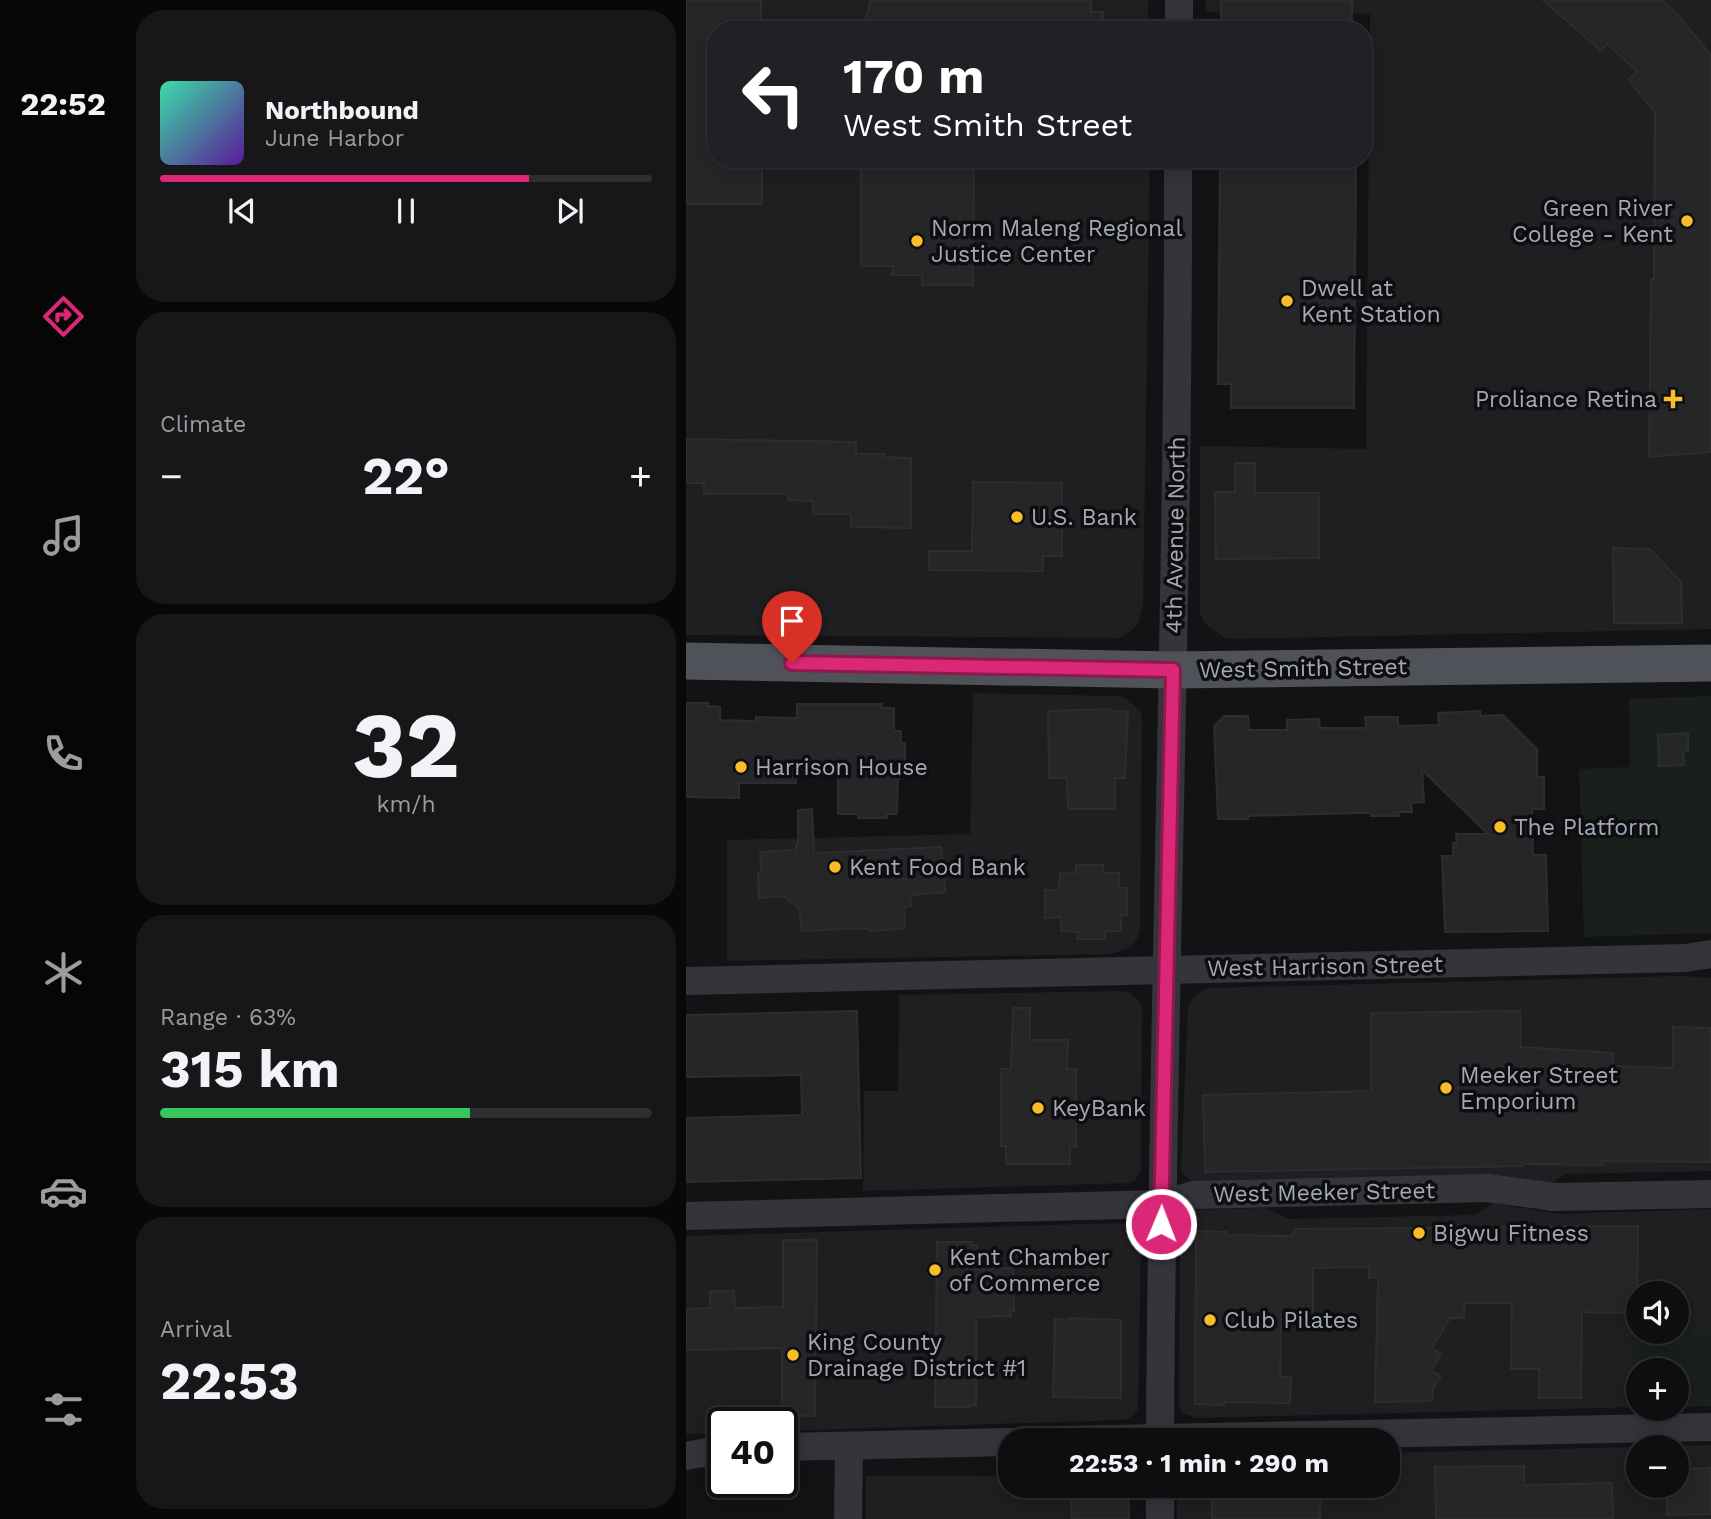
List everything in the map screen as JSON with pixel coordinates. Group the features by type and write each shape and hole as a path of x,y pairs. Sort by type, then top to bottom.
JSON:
{"main road":[{"name":"West Smith Street","path":"686,661 1173,670 1711,663"}],"street":[{"path":"1179,21 1180,0"},
{"name":"4th Avenue North","path":"1160,1428 1161,1204 1173,670 1178,168"},
{"name":"West Harrison Street","path":"686,981 1685,958 1711,954"},
{"name":"West Meeker Street","path":"686,1216 1161,1204 1194,1195 1487,1188 1554,1197 1711,1194"},
{"path":"1400,1433 1711,1426"},
{"path":"798,1447 998,1442"},
{"path":"848,1519 849,1446"},
{"path":"686,1456 707,1452"},
{"path":"1160,1498 1160,1519"}],"shaded area":[{"path":"686,0 1148,0 1149,21 707,21 707,168 1150,168 1143,607 1137,626 1119,638 686,635"},
{"path":"1206,0 1711,0 1711,629 1232,639 1225,638 1205,624 1200,614 1200,446 1366,449 1372,21 1370,14 1205,12"},
{"path":"973,693 1118,696 1125,698 1141,712 1140,930 1130,947 1112,954 727,961 727,840 970,834"},
{"path":"1711,696 1711,933 1584,937 1579,769 1630,767 1629,699"},
{"path":"1680,976 1711,978 1711,1171 1566,1174 1551,1183 1192,1182 1181,1168 1188,1007 1192,999 1206,988"},
{"path":"1131,993 1142,1005 1141,1167 1134,1181 863,1191 864,1091 898,1091 899,995"},
{"path":"1493,1203 1559,1214 1711,1209 1711,1406 1689,1407 1689,1358 1626,1358 1626,1407 1196,1418 1183,1413 1179,1405 1181,1221 1189,1210 1266,1208 1289,1219 1474,1215"},
{"path":"1120,1223 1131,1225 1141,1235 1138,1409 1130,1418 1122,1420 798,1430 798,1407 707,1407 707,1433 686,1434 686,1236"},
{"path":"1689,1301 1693,1301 1694,1334 1711,1334 1711,1401 1689,1402 1689,1358 1640,1358 1640,1344 1689,1344"},
{"path":"1711,1445 1711,1519 1177,1519 1177,1498 1400,1498 1400,1453 1626,1447 1626,1498 1689,1498 1689,1446"},
{"path":"866,1476 998,1476 998,1498 1117,1498 1117,1519 866,1519"}],"building":[{"path":"686,0 761,0 761,21 707,21 707,168 762,168 762,204 686,204"},
{"path":"871,0 1091,0 1091,12 1103,12 1103,21 865,21"},
{"path":"1221,0 1352,0 1352,21 1221,21"},
{"path":"1543,0 1662,0 1711,55 1711,452 1649,457 1655,113 1628,79 1638,72 1607,44 1601,51"},
{"name":"Norm Maleng Regional Justice Center","path":"861,168 974,168 973,285 922,285 922,275 892,275 893,266 861,266"},
{"name":"Dwell at Kent Station","path":"1220,168 1356,168 1354,408 1231,408 1231,384 1218,384"},
{"path":"686,439 856,442 856,454 911,458 911,528 851,527 851,514 813,514 813,501 788,500 788,494 704,494 704,483 686,483"},
{"path":"1235,463 1255,463 1255,493 1319,493 1319,558 1216,559 1215,492 1235,492"},
{"name":"U.S. Bank","path":"973,482 1062,483 1062,556 1043,556 1043,571 929,570 929,551 972,551"},
{"path":"1613,548 1650,549 1681,582 1682,623 1614,623"},
{"name":"Harrison House","path":"686,703 708,703 708,706 720,707 720,720 756,721 756,717 797,718 797,704 882,704 882,708 894,708 894,731 901,731 901,743 905,743 905,771 900,771 898,779 897,814 887,814 887,818 858,818 858,814 838,814 838,770 796,770 796,783 739,783 739,798 686,797"},
{"path":"1110,709 1110,712 1128,711 1125,778 1115,778 1115,809 1068,809 1067,778 1049,778 1048,711"},
{"name":"The Platform","path":"1480,711 1481,716 1503,715 1537,749 1537,777 1544,777 1544,809 1532,809 1533,855 1546,855 1548,931 1445,932 1442,856 1453,856 1453,843 1457,843 1456,834 1488,834 1422,770 1424,802 1411,803 1412,812 1398,812 1399,816 1356,813 1218,819 1214,726 1224,716 1248,716 1249,730 1287,730 1287,720 1319,719 1320,728 1366,728 1365,717 1398,717 1398,726 1439,725 1438,713"},
{"path":"1688,733 1688,751 1683,752 1684,765 1659,766 1658,735"},
{"path":"812,809 814,853 941,847 945,892 910,895 911,906 904,907 905,928 801,931 800,909 783,896 759,898 758,874 761,870 760,852 796,850 798,810"},
{"path":"1076,865 1103,865 1103,873 1119,873 1119,888 1127,888 1127,915 1121,915 1121,931 1105,931 1105,939 1077,939 1078,932 1061,931 1061,917 1045,918 1045,890 1059,890 1060,873 1076,874"},
{"name":"KeyBank","path":"1013,1008 1030,1008 1030,1040 1068,1040 1067,1069 1076,1069 1076,1147 1070,1147 1070,1164 1006,1164 1006,1146 1001,1146 1001,1069 1011,1069"},
{"path":"857,1011 861,1178 686,1182 686,1118 802,1115 801,1075 686,1077 686,1015"},
{"path":"1520,1011 1521,1047 1613,1053 1613,1066 1673,1068 1673,1027 1711,1028 1711,1162 1602,1161 1602,1165 1523,1164 1205,1172 1203,1095 1371,1091 1371,1013"},
{"path":"1638,1226 1637,1281 1626,1281 1626,1313 1582,1312 1581,1398 1539,1398 1539,1369 1511,1369 1512,1303 1464,1303 1464,1318 1450,1318 1432,1348 1441,1354 1431,1371 1441,1376 1433,1389 1432,1401 1375,1402 1378,1277 1369,1278 1369,1267 1313,1268 1313,1315 1281,1315 1280,1377 1291,1377 1290,1403 1195,1404 1196,1231 1227,1232 1227,1235 1292,1236 1295,1229"},
{"path":"783,1240 817,1240 815,1416 798,1415 798,1407 782,1407 782,1348 686,1350 686,1309 710,1308 710,1291 734,1291 735,1308 783,1307"},
{"path":"937,1242 972,1242 972,1245 977,1245 977,1269 1013,1268 1014,1311 1011,1311 1011,1316 976,1317 976,1405 970,1407 935,1407"},
{"path":"1055,1319 1121,1320 1121,1398 1053,1397"},
{"path":"1524,1466 1524,1485 1612,1483 1613,1519 1436,1519 1435,1467"},
{"path":"1711,1468 1711,1514 1667,1515 1667,1498 1689,1498 1689,1469"},
{"path":"1071,1498 1128,1498 1129,1519 1072,1519"},
{"path":"1212,1498 1320,1498 1320,1519 1212,1519"}],"place":[{"name":"Green River College - Kent","path":"1687,221"},
{"name":"Norm Maleng Regional Justice Center","path":"917,241"},
{"name":"Dwell at Kent Station","path":"1287,301"},
{"name":"Proliance Retina","path":"1673,399"},
{"name":"U.S. Bank","path":"1017,517"},
{"name":"Harrison House","path":"741,767"},
{"name":"The Platform","path":"1500,827"},
{"name":"Kent Food Bank","path":"835,867"},
{"name":"Meeker Street Emporium","path":"1446,1088"},
{"name":"KeyBank","path":"1038,1108"},
{"name":"Bigwu Fitness","path":"1419,1233"},
{"name":"Kent Chamber of Commerce","path":"935,1270"},
{"name":"Club Pilates","path":"1210,1320"},
{"name":"King County Drainage District #1","path":"793,1355"}],"route":[{"path":"792,663 1173,670 1161,1224"}]}
